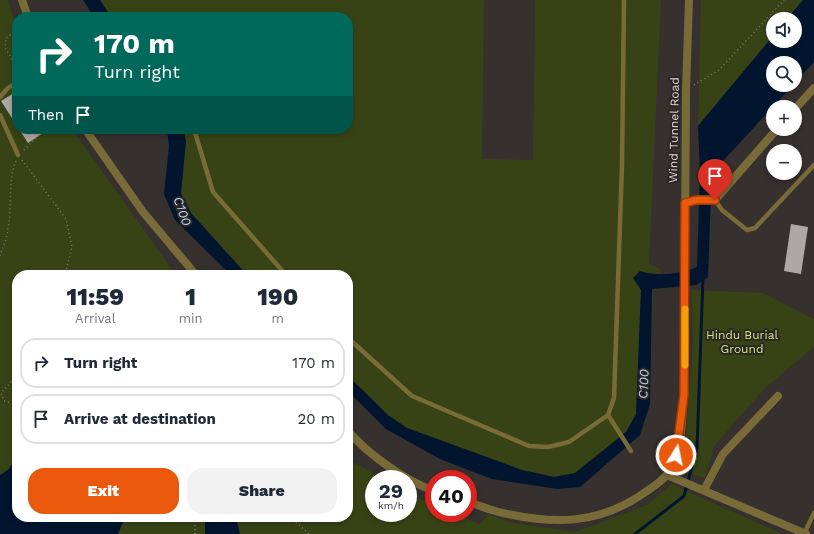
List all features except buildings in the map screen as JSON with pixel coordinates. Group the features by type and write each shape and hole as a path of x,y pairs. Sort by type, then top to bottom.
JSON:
{"street":[{"path":"22,0 26,12"},
{"name":"Wind Tunnel Road","path":"477,505 502,513 546,520 573,521 613,511 659,483 667,475 676,455 684,395 686,90 689,0"},
{"path":"802,101 814,88"},
{"path":"88,134 143,212 192,270"},
{"path":"685,203 696,200 714,200 771,136"},
{"path":"704,490 723,454 778,396"},
{"path":"353,437 363,448 402,474 425,486"},
{"path":"667,475 683,480 805,534"}],"lane":[{"path":"353,342 416,398 529,446 548,447 569,442 608,415 614,398 622,165 624,0"},
{"path":"0,97 12,85"},
{"path":"0,115 18,155"},
{"path":"196,134 213,192 282,270"},
{"path":"714,200 722,210 747,230 751,230 755,228 814,165"},
{"path":"608,415 631,451"},
{"path":"805,534 814,513"}],"path":[{"path":"686,90 719,70 784,0"},
{"path":"12,34 6,38 5,48 12,59"},
{"path":"0,256 8,230 12,191 11,171 18,155 40,134"},
{"path":"18,155 66,219 72,247 66,270"},
{"path":"12,381 1,393 4,401 12,403"},
{"path":"195,522 195,534"},
{"path":"296,522 309,534"}],"green space":[{"path":"0,0 8,0 12,12 12,134 76,134 172,270 12,270 12,522 353,522 353,462 367,470 365,470 365,522 417,522 417,497 425,501 425,522 475,522 480,524 489,514 508,522 575,532 647,505 672,484 782,534 0,534"},
{"path":"100,0 484,0 482,159 533,160 535,0 661,0 649,264 660,269 661,273 648,274 641,290 636,414 626,432 575,473 554,477 522,470 407,428 388,415 353,381 353,270 242,270 191,213 181,193 186,141 184,134 353,134 353,12 108,12"},
{"path":"701,0 803,0 793,12 766,12 766,44 698,126"},
{"name":"Hindu Burial Ground","path":"691,290 763,293 814,319 814,347 765,388 714,446 705,478 683,471 693,342"}],"water":[{"path":"83,0 100,0 108,12 91,12"},
{"name":"C100","path":"803,0 814,0 814,62 802,75 802,56 766,56 766,92 787,92 779,100 766,100 766,114 723,161 712,166 708,277 696,285 652,289 650,404 640,435 580,487 558,489 492,479 477,473 477,470 469,470 440,459 386,429 353,396 353,381 388,415 407,428 522,470 554,477 575,473 626,432 636,414 641,290 633,278 640,271 654,274 669,274 697,267 700,172 698,126 766,44 766,48 802,48 802,12 793,12"},
{"name":"C100","path":"168,134 184,134 186,141 181,193 191,213 242,270 226,270 175,220 164,194 169,146"},
{"path":"12,464 12,522 123,522 118,534 0,534 0,475 9,469"},
{"path":"205,522 237,522 240,534 205,534"}],"waterway":[{"path":"635,534 684,496 697,448 703,278"}],"slow traffic":[{"path":"685,309 685,365"}],"route":[{"path":"676,455 684,395 685,203 696,200 715,200"}]}
